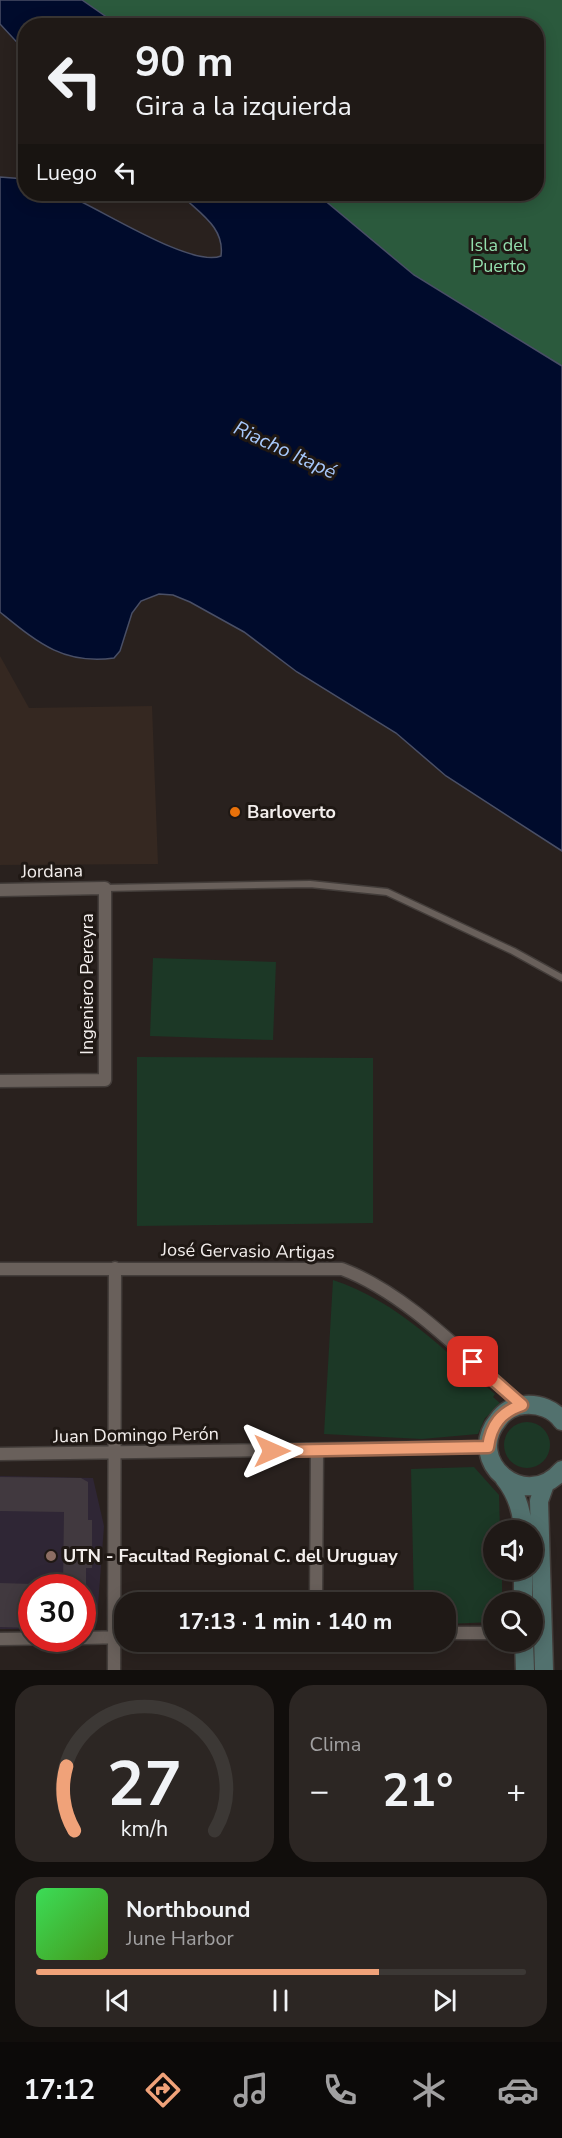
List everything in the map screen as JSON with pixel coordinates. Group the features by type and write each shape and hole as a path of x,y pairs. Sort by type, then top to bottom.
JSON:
{"main road":[{"path":"522,1520 522,1512 513,1490 490,1458 488,1447 494,1424 501,1415 522,1405 536,1404 549,1409 562,1420"},
{"path":"544,1670 539,1501 545,1484 562,1470"},
{"path":"503,1477 523,1486 545,1484"},
{"path":"524,1652 525,1670"}],"street":[{"name":"Jordana","path":"0,890 105,888"},
{"name":"Ingeniero Pereyra","path":"0,1082 105,1080 105,888"},
{"path":"115,1268 118,1592"},
{"name":"José Gervasio Artigas","path":"0,1269 342,1269 370,1280 423,1320 522,1405"},
{"name":"Juan Domingo Perón","path":"0,1454 488,1447"},
{"path":"316,1592 317,1451"},
{"path":"456,1634 483,1633"},
{"path":"96,1638 114,1637"},
{"path":"0,1639 18,1639"},
{"path":"114,1670 117,1652"}],"lane":[{"path":"105,888 310,884 387,892 513,951 562,978"}],"shaded area":[{"path":"0,656 29,708 152,706 158,864 0,865"},
{"name":"UTN - Facultad Regional C. del Uruguay","path":"0,1476 93,1478 104,1526 97,1619 96,1574 18,1574 18,1629 0,1629"}],"green space":[{"name":"Isla del Puerto","path":"82,0 562,0 562,366 414,275 325,201 544,201 544,18 108,18"},
{"path":"153,958 276,962 273,1040 150,1036"},
{"path":"137,1057 373,1058 373,1223 137,1226"},
{"path":"333,1280 357,1289 399,1314 495,1394 493,1397 501,1404 485,1418 478,1434 422,1439 324,1434"},
{"path":"527,1422 543,1429 550,1445 543,1461 527,1468 511,1461 504,1445 511,1429"},
{"path":"474,1467 499,1495 500,1520 483,1520 483,1580 502,1580 502,1592 483,1592 483,1622 456,1624 456,1592 414,1592 411,1469"}],"water":[{"path":"0,0 82,0 108,18 18,18 18,43 0,24"},
{"name":"Riacho Itapé","path":"0,177 18,178 18,201 80,201 145,235 189,253 207,257 221,256 219,237 209,221 188,201 325,201 414,275 562,366 562,851 446,776 396,733 297,672 244,632 190,602 173,595 159,594 141,601 132,613 120,651 114,658 96,659 80,658 52,649 26,633 0,612"}],"building":[{"path":"0,1477 81,1478 88,1482 88,1520 92,1520 92,1568 86,1568 86,1574 63,1574 64,1512 0,1511"},
{"path":"0,1583 18,1584 18,1628 0,1627"}],"place":[{"name":"Barloverto","path":"235,812"},
{"name":"UTN - Facultad Regional C. del Uruguay","path":"51,1556"}],"route":[{"path":"272,1451 488,1447 494,1424 501,1415 511,1408 522,1405 473,1362"}]}
